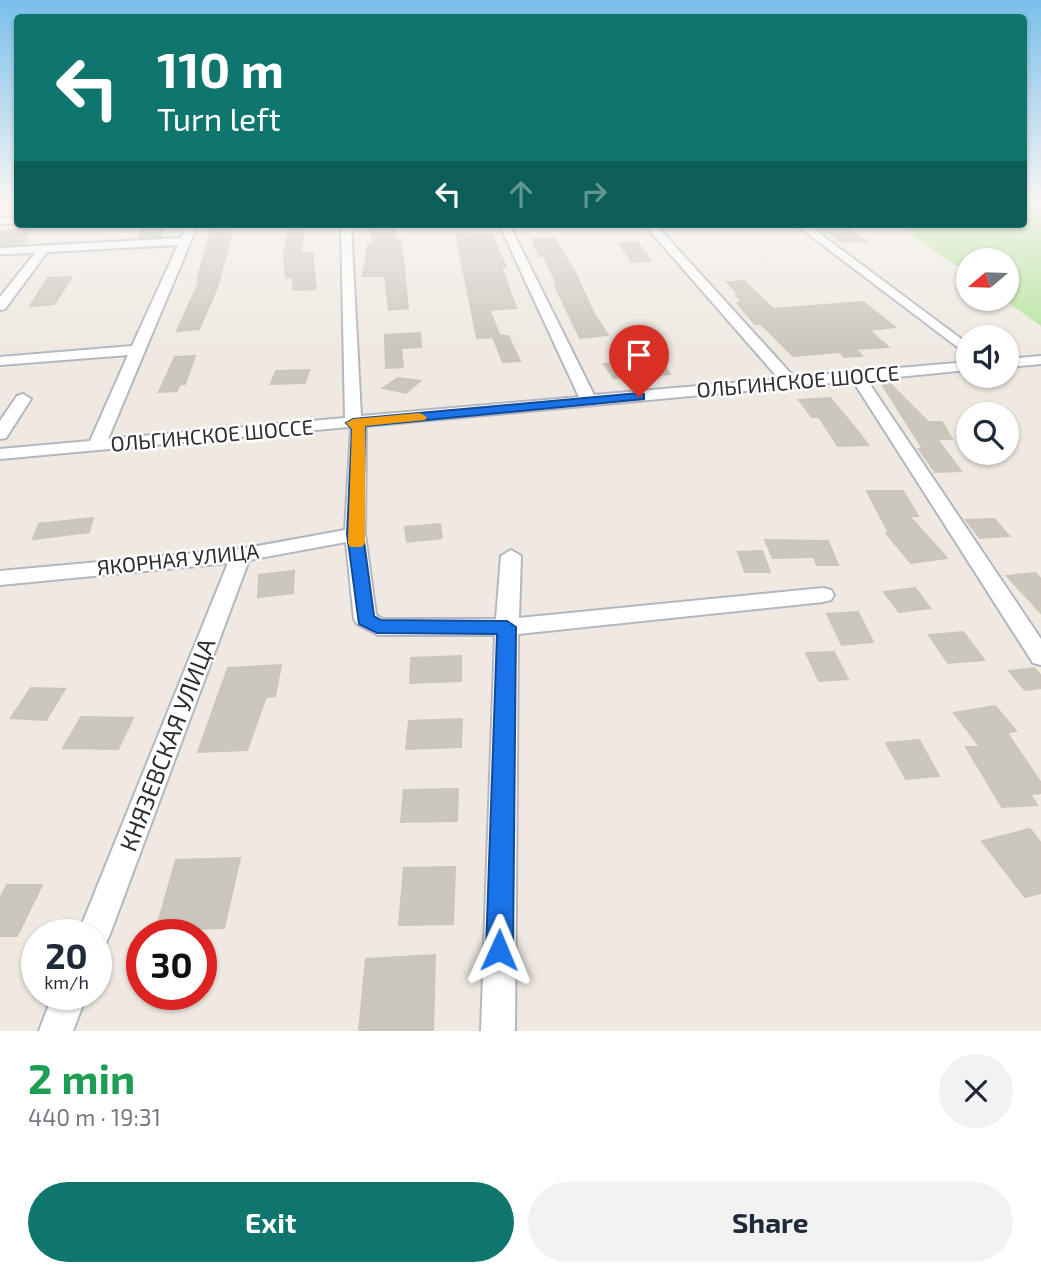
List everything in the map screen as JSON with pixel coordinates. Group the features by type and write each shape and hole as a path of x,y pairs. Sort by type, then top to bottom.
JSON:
{"street":[{"path":"0,251 20,250"},
{"path":"0,306 43,250"},
{"path":"96,446 181,250"},
{"path":"347,250 353,423 359,428 355,534 365,619 377,627 507,627 823,595"},
{"path":"517,250 589,401"},
{"path":"672,250 790,382"},
{"path":"835,250 956,342"},
{"path":"0,360 139,350"},
{"path":"1019,362 1041,360"},
{"name":"ОЛЬГИНСКОЕ ШОССЕ","path":"0,454 956,367"},
{"path":"857,376 1041,657"},
{"path":"0,434 23,399"},
{"name":"ЯКОРНАЯ УЛИЦА","path":"0,578 242,555 355,534"},
{"name":"КНЯЗЕВСКАЯ УЛИЦА","path":"100,919 242,555"},
{"path":"498,1031 511,556"},
{"path":"56,1031 64,1010"}],"green space":[{"path":"934,250 956,250 956,266"},
{"path":"1019,250 1041,250 1041,326 1019,310"}],"building":[{"path":"206,250 227,250 217,288 199,329 177,331 200,280 197,280"},
{"path":"285,250 301,250 300,254 312,253 316,289 293,290 293,277 286,278"},
{"path":"367,250 402,250 408,308 389,310 385,276 363,276"},
{"path":"459,250 498,250 506,267 501,267 516,308 489,310 500,336 508,336 520,361 503,362 493,337 477,338"},
{"path":"537,250 561,250 594,314 608,335 580,338 544,256 539,256"},
{"path":"624,250 643,250 651,261 632,262"},
{"path":"72,277 54,304 30,306 48,278"},
{"path":"744,281 773,309 863,302 895,327 869,330 888,347 855,349 862,356 844,357 840,352 793,356 761,324 755,324 737,303 742,302 736,295 739,295 727,282"},
{"path":"420,333 421,347 401,348 403,367 386,368 385,335"},
{"path":"195,356 185,384 180,384 177,391 159,392 175,357"},
{"path":"660,359 670,374 614,378 604,364"},
{"path":"309,370 305,383 271,384 276,371"},
{"path":"398,378 420,381 406,393 383,388"},
{"path":"887,381 928,422 942,422 952,439 937,439 961,471 935,472 882,384"},
{"path":"830,398 868,445 838,446 819,417 812,417 799,400"},
{"path":"867,491 903,491 918,516 909,516 947,558 911,563 886,533 889,533"},
{"path":"93,518 89,532 33,539 39,524"},
{"path":"994,519 1009,536 980,538 966,520"},
{"path":"440,524 442,538 407,542 405,527"},
{"path":"765,540 828,541 838,565 817,565 814,557 773,558"},
{"path":"762,551 770,572 745,572 738,552"},
{"path":"294,571 293,593 258,597 259,575"},
{"path":"1035,573 1041,579 1041,613 1007,576"},
{"path":"915,588 930,608 899,612 884,592"},
{"path":"858,612 873,642 842,645 827,614"},
{"path":"963,632 984,660 948,663 929,635"},
{"path":"834,652 848,679 819,681 806,653"},
{"path":"461,656 461,681 410,683 411,658"},
{"path":"281,665 275,696 266,697 247,750 198,752 228,668"},
{"path":"1034,668 1041,676 1041,688 1025,690 1009,671"},
{"path":"31,688 65,689 46,720 11,718"},
{"path":"995,706 1016,731 1007,733 1041,783 1041,793 1030,794 1037,805 1002,807 966,747 980,747 954,713"},
{"path":"81,717 133,718 118,749 63,748"},
{"path":"462,719 461,747 406,749 409,721"},
{"path":"919,740 939,776 906,779 886,743"},
{"path":"458,789 457,821 401,822 404,790"},
{"path":"1030,829 1041,843 1041,893 1025,897 982,841"},
{"path":"240,858 224,928 217,928 217,919 159,919 176,860"},
{"path":"455,867 453,924 399,925 404,868"},
{"path":"7,885 42,885 25,919 21,919 17,936 0,936 0,899"},
{"path":"435,955 433,1031 359,1031 366,959"}],"slow traffic":[{"path":"356,543 359,428 353,423 420,417"}],"route":[{"path":"499,950 507,627 377,627 365,619 355,534 359,428 353,423 639,397"}]}
